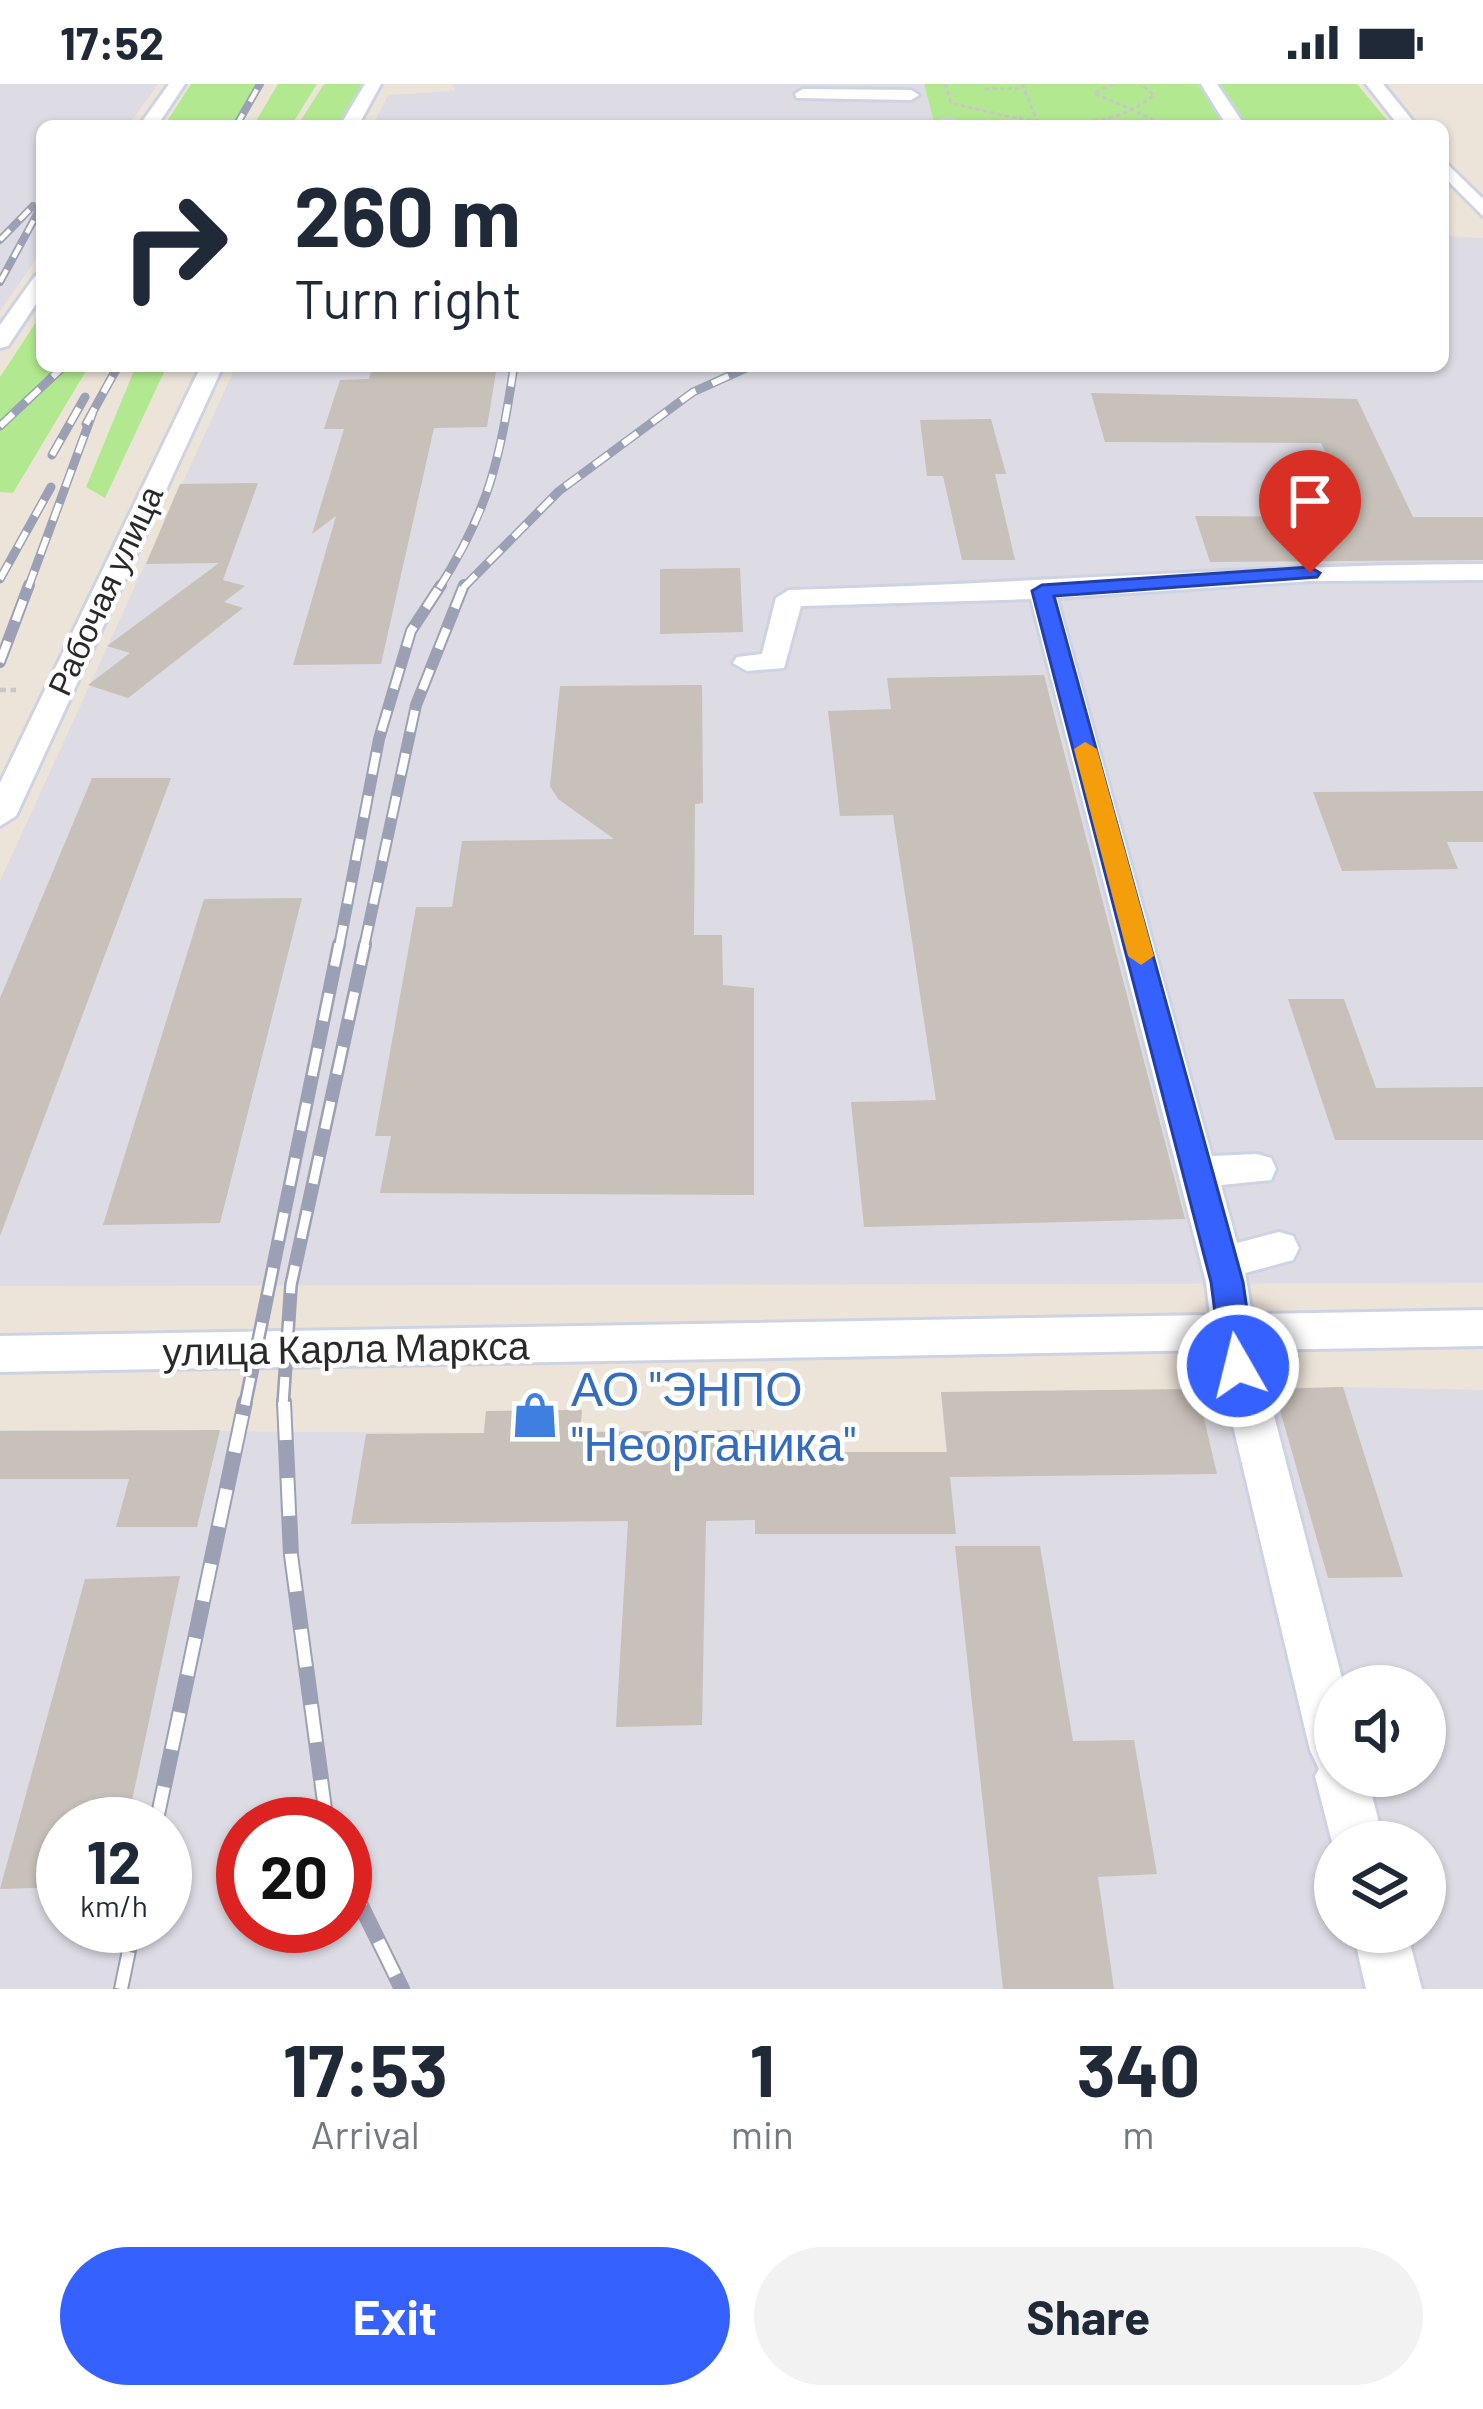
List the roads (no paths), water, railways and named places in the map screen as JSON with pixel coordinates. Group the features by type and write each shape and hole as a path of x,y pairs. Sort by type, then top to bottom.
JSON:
{"street":[{"path":"152,120 177,84"},
{"path":"353,120 374,84"},
{"path":"1209,84 1232,120"},
{"path":"1374,84 1403,120"},
{"path":"803,94 911,94"},
{"path":"1449,175 1483,210"},
{"path":"0,340 36,289"},
{"name":"Рабочая улица","path":"0,816 209,372"},
{"path":"748,663 774,662 789,598 1042,591 1310,573 1483,572"},
{"path":"1042,591 1222,1263 1234,1332 1314,1665"},
{"path":"1198,1171 1257,1169"},
{"path":"1222,1263 1279,1248"},
{"name":"улица Карла Маркса","path":"0,1354 1483,1328"},
{"path":"1385,1953 1394,1989"}],"railway":[{"path":"239,120 260,84"},
{"path":"0,240 33,206"},
{"path":"0,282 36,216"},
{"path":"0,426 58,372"},
{"path":"86,424 115,372"},
{"path":"439,588 470,532 490,482 513,372"},
{"path":"463,588 559,491 693,392 738,372"},
{"path":"52,455 85,397"},
{"path":"28,588 93,412"},
{"path":"0,579 51,487"},
{"path":"0,662 29,585"},
{"path":"339,947 379,739 411,631 441,585"},
{"path":"364,947 416,705 464,585"},
{"path":"245,1405 339,944"},
{"path":"283,1405 291,1285 365,944"},
{"path":"162,1797 245,1402"},
{"path":"284,1402 291,1555 323,1797"},
{"path":"372,1928 402,1989"},
{"path":"121,1989 128,1953"}],"place":[{"name":"АО \"ЭНПО \"Неорганика\"","path":"535,1415"}]}
